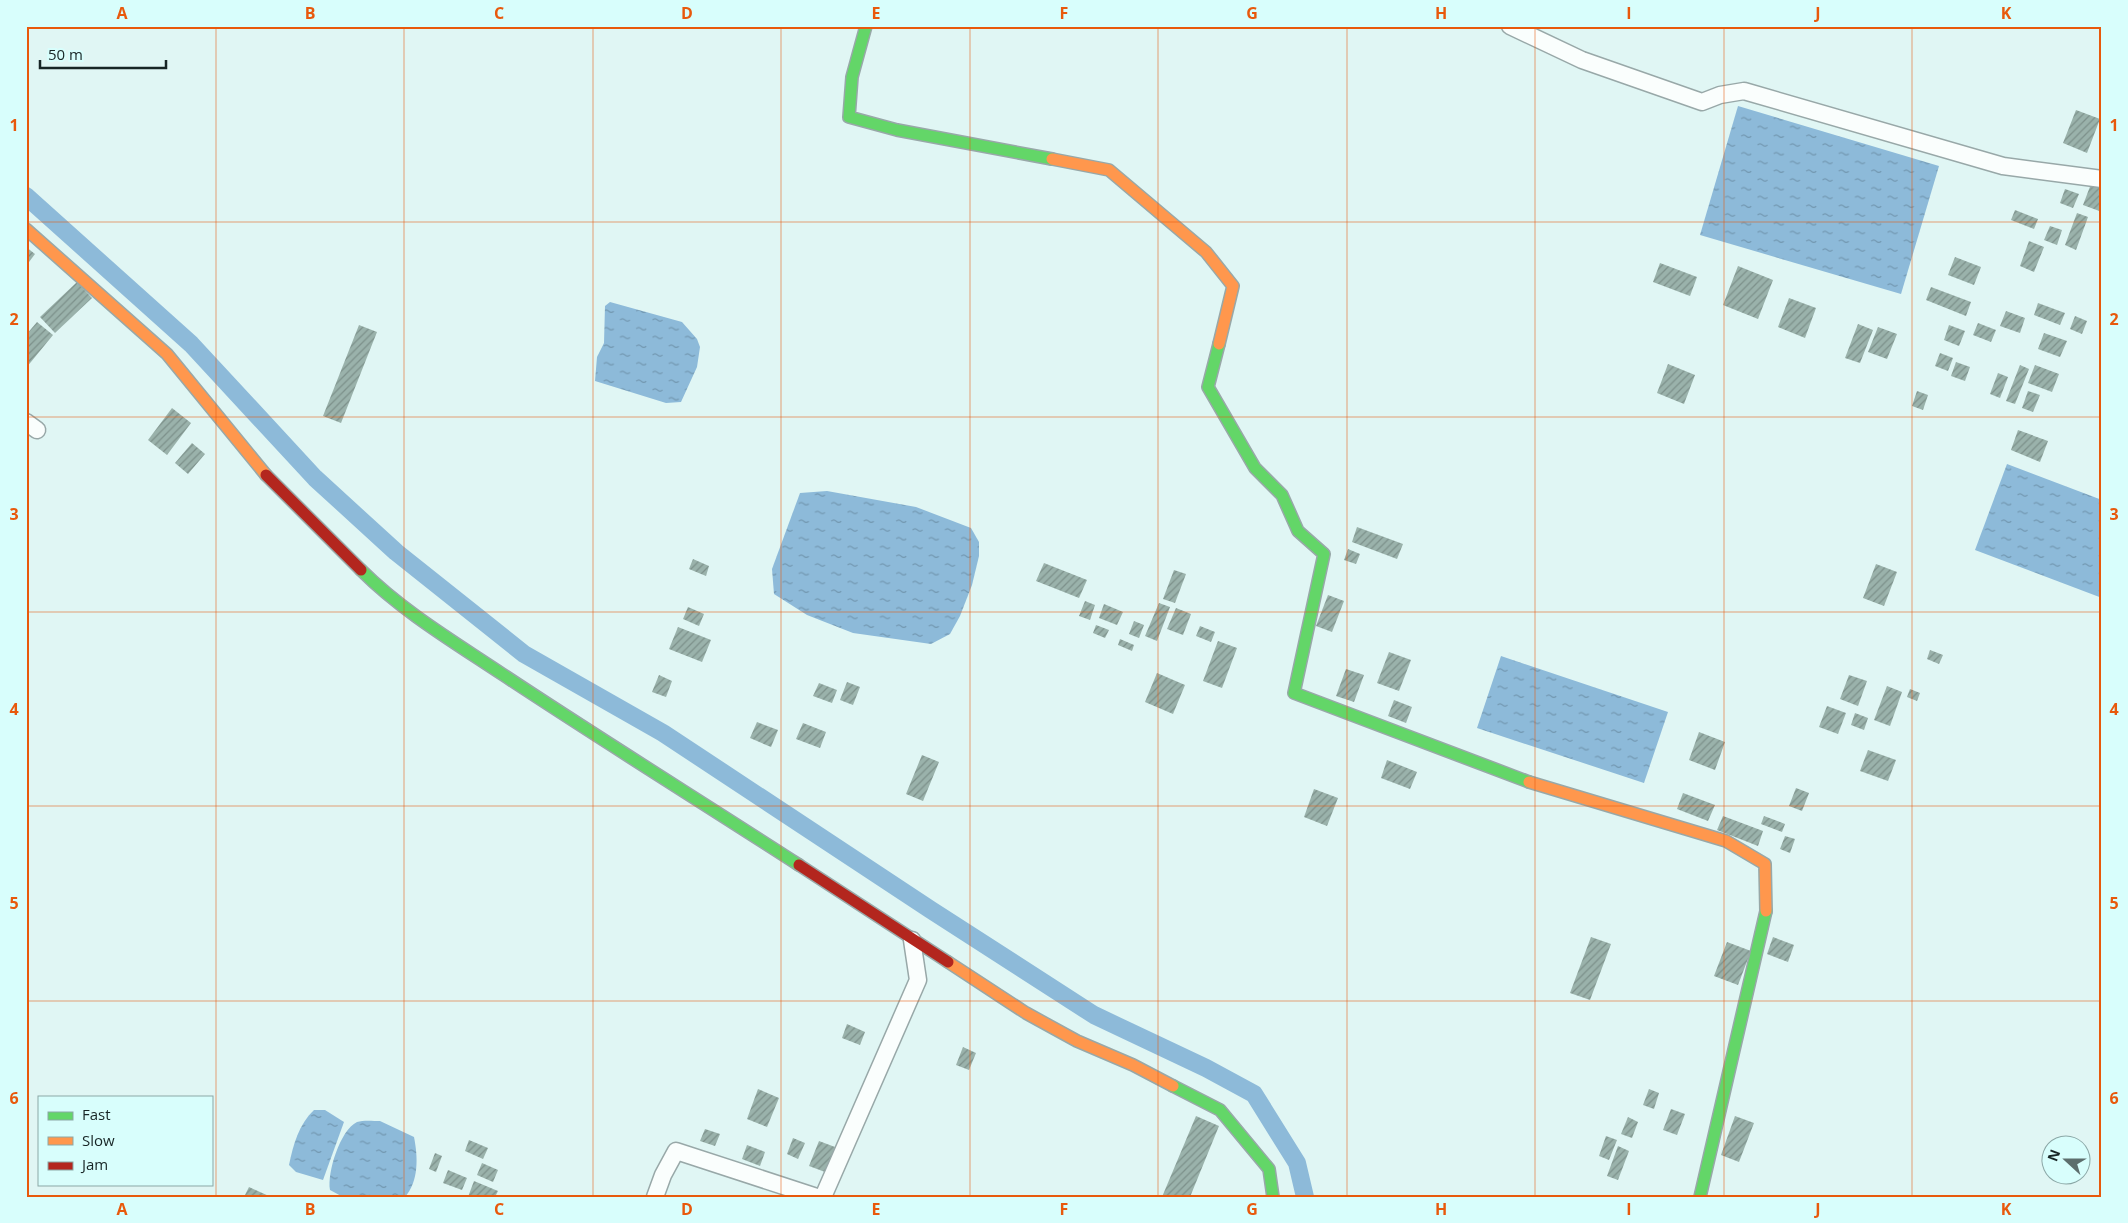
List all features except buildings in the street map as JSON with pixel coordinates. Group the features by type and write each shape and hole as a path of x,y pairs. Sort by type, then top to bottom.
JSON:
{"street":[{"path":"866,26 852,77 849,117 897,130 1109,170 1206,252 1233,286 1208,387 1255,468 1282,495 1298,531 1324,554 1294,694 1516,778 1726,841 1765,864 1766,912 1700,1197"},
{"path":"1510,26 1582,60 1702,102 1720,95 1744,91 2003,166 2102,179"},
{"path":"26,229 167,354 275,486 373,582 440,632 574,722 1026,1013 1077,1041 1133,1065 1220,1110 1269,1169 1273,1197"},
{"path":"823,1197 918,980 912,940"},
{"path":"655,1197 663,1174 676,1151 817,1197"}],"water":[{"path":"1738,106 1939,166 1901,294 1700,235"},
{"path":"610,302 682,322 697,339 700,347 697,367 681,402 666,403 595,381 597,357 604,343 605,306"},
{"path":"2007,464 2102,500 2102,598 1975,550"},
{"path":"827,491 916,507 971,528 979,542 979,556 972,585 960,616 950,634 931,644 853,633 807,615 774,594 772,569 800,493"},
{"path":"1501,656 1668,712 1644,783 1477,728"},
{"path":"314,1110 325,1110 344,1122 323,1180 296,1172 289,1165 297,1135 304,1122"},
{"path":"380,1121 414,1137 416,1168 410,1191 405,1197 343,1197 330,1190 333,1163 345,1134 357,1122"}],"waterway":[{"path":"26,196 191,344 315,478 396,552 524,654 663,733 1094,1015 1206,1068 1254,1094 1297,1163 1305,1197"}],"traffic: fast":[{"path":"866,26 852,77 849,117 897,130 1052,159"},
{"path":"1219,344 1208,387 1255,468 1282,495 1298,531 1324,554 1294,693 1529,782"},
{"path":"361,570 394,599 447,638 799,865"},
{"path":"1700,1197 1766,911"},
{"path":"1173,1086 1220,1110 1269,1169 1273,1197"}],"traffic: slow":[{"path":"1052,159 1109,170 1206,252 1233,286 1219,344"},
{"path":"26,229 167,354 266,475"},
{"path":"1529,782 1726,841 1765,864 1766,911"},
{"path":"948,962 1026,1013 1077,1041 1133,1065 1173,1086"}],"traffic: jam":[{"path":"266,475 361,570"},
{"path":"799,865 948,962"}]}
